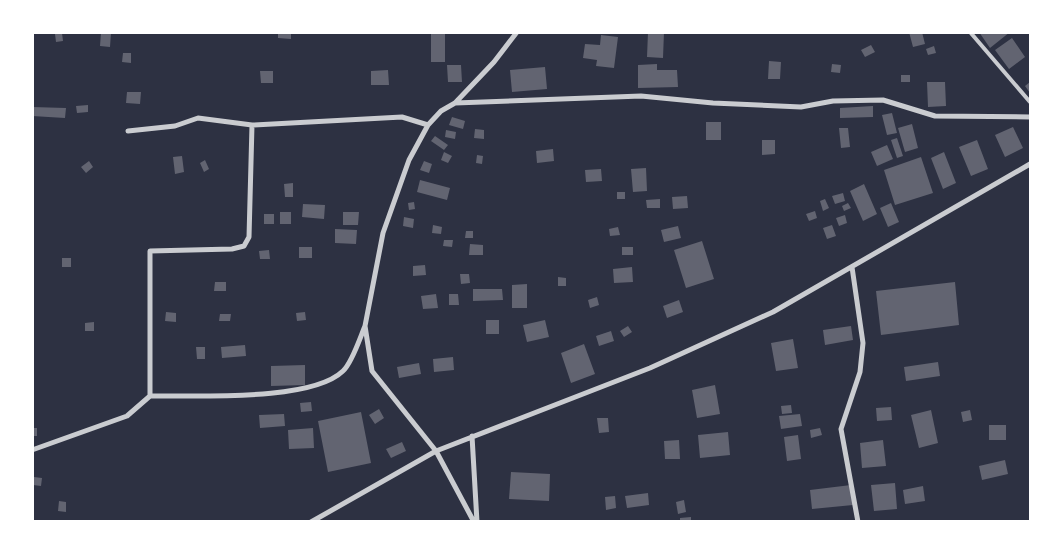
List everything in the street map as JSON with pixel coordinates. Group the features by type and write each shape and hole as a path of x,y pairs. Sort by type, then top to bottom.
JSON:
{"street":[{"path":"32,450 127,416 150,396 290,393 324,384 344,370 366,326 383,233 409,160 428,124 441,112 456,103 494,62 517,32"},
{"path":"456,103 641,96 714,104 801,107 833,101 883,100 935,116 1030,117"},
{"path":"128,131 175,126 198,118 252,125 402,117 428,124"},
{"path":"150,396 150,251 232,249 244,246 249,237 252,125"},
{"path":"311,522 436,451 650,368 774,312 1030,164"},
{"path":"852,267 863,343 860,372 841,429 858,522"},
{"path":"366,326 372,371 436,451 476,522"},
{"path":"472,436 476,522"}],"lane":[{"path":"970,32 1030,102"}],"building":[{"path":"101,32 111,33 110,47 100,46"},
{"path":"278,32 291,32 291,39 278,38"},
{"path":"431,32 445,32 445,62 431,62"},
{"path":"648,32 664,32 663,58 647,57"},
{"path":"909,32 922,32 925,44 913,47"},
{"path":"979,32 1010,32 990,48"},
{"path":"62,33 63,41 56,42 55,34"},
{"path":"601,35 618,37 614,68 596,66 597,60 583,58 585,44 600,45"},
{"path":"1012,38 1025,57 1009,69 995,50"},
{"path":"871,45 875,52 865,57 861,50"},
{"path":"934,46 936,53 928,55 926,49"},
{"path":"123,53 131,53 131,63 122,62"},
{"path":"769,61 781,62 780,79 768,79"},
{"path":"657,64 657,70 677,70 678,87 638,88 638,65"},
{"path":"832,64 841,65 840,73 831,72"},
{"path":"447,65 461,65 462,82 448,82"},
{"path":"545,67 547,89 512,92 510,70"},
{"path":"388,70 389,85 371,85 371,71"},
{"path":"260,71 273,71 273,83 261,83"},
{"path":"901,75 910,75 910,82 901,82"},
{"path":"927,82 945,82 946,106 928,107"},
{"path":"1030,82 1030,93 1025,86"},
{"path":"127,92 141,92 140,104 126,103"},
{"path":"88,105 88,112 77,113 76,106"},
{"path":"873,106 873,117 840,118 840,108"},
{"path":"32,107 66,108 65,118 32,116"},
{"path":"892,113 897,133 887,135 882,115"},
{"path":"452,117 465,121 463,129 449,125"},
{"path":"706,122 721,122 721,140 706,140"},
{"path":"912,124 918,148 905,152 898,128"},
{"path":"1013,127 1023,148 1005,157 995,135"},
{"path":"839,128 848,128 850,147 841,148"},
{"path":"475,129 484,130 484,139 474,138"},
{"path":"446,130 456,132 455,139 445,137"},
{"path":"435,136 448,145 444,150 431,141"},
{"path":"897,138 903,156 897,158 891,140"},
{"path":"762,140 775,140 775,154 762,155"},
{"path":"977,140 988,169 971,176 959,147"},
{"path":"887,145 893,159 877,166 871,152"},
{"path":"553,149 554,161 537,163 536,151"},
{"path":"444,152 452,156 448,163 441,160"},
{"path":"944,152 956,183 943,189 931,158"},
{"path":"477,155 483,156 482,164 476,163"},
{"path":"182,156 184,172 175,174 173,157"},
{"path":"921,157 933,193 895,205 884,170"},
{"path":"205,160 209,169 204,172 200,163"},
{"path":"89,161 93,167 86,173 81,167"},
{"path":"424,161 432,164 429,173 420,170"},
{"path":"646,168 647,191 633,192 631,169"},
{"path":"601,169 602,181 586,182 585,170"},
{"path":"420,180 450,188 447,200 417,192"},
{"path":"293,183 293,197 285,197 284,184"},
{"path":"864,184 877,214 863,221 850,191"},
{"path":"617,192 625,192 625,199 617,199"},
{"path":"843,193 845,201 835,204 832,196"},
{"path":"687,196 688,208 673,209 672,197"},
{"path":"660,199 660,208 647,208 646,200"},
{"path":"825,199 829,208 823,211 820,201"},
{"path":"414,202 415,209 409,210 408,203"},
{"path":"848,203 851,208 844,211 842,206"},
{"path":"891,203 899,222 888,227 880,208"},
{"path":"303,204 325,205 324,219 302,217"},
{"path":"815,211 817,218 809,221 806,214"},
{"path":"280,212 291,212 291,224 280,224"},
{"path":"343,212 359,212 358,225 343,225"},
{"path":"264,214 274,214 274,224 264,224"},
{"path":"845,215 847,223 839,226 836,218"},
{"path":"404,217 414,219 413,228 403,226"},
{"path":"433,225 442,227 441,234 432,233"},
{"path":"832,225 836,236 827,239 823,228"},
{"path":"678,226 681,238 664,242 661,230"},
{"path":"618,227 620,235 610,236 609,229"},
{"path":"335,229 357,230 356,244 335,243"},
{"path":"466,231 473,231 473,238 465,238"},
{"path":"444,240 453,240 452,247 443,246"},
{"path":"702,241 714,279 686,288 674,250"},
{"path":"470,244 483,245 483,255 469,255"},
{"path":"299,247 312,247 312,258 299,258"},
{"path":"622,247 633,247 633,255 622,255"},
{"path":"269,250 270,259 260,259 259,251"},
{"path":"62,258 71,258 71,267 62,267"},
{"path":"425,265 426,275 413,276 413,266"},
{"path":"632,267 633,282 614,283 613,269"},
{"path":"460,274 469,274 470,283 461,284"},
{"path":"558,277 566,278 566,286 558,286"},
{"path":"215,282 226,282 226,291 214,291"},
{"path":"955,282 959,325 881,335 876,291"},
{"path":"527,284 527,308 512,308 512,285"},
{"path":"473,289 502,289 503,300 473,301"},
{"path":"436,294 438,308 423,309 421,296"},
{"path":"449,294 458,294 459,305 449,305"},
{"path":"597,297 599,305 590,308 588,300"},
{"path":"679,300 683,312 667,318 663,306"},
{"path":"166,312 176,313 176,322 165,321"},
{"path":"305,312 306,320 297,321 296,313"},
{"path":"220,314 231,314 230,321 219,321"},
{"path":"486,320 499,320 499,334 486,334"},
{"path":"545,320 549,337 527,342 523,325"},
{"path":"94,322 94,331 85,331 85,323"},
{"path":"628,326 632,332 624,337 620,331"},
{"path":"851,326 853,340 825,345 823,330"},
{"path":"611,331 614,341 599,346 596,336"},
{"path":"793,339 798,368 776,371 771,343"},
{"path":"584,344 595,374 571,383 561,353"},
{"path":"245,345 246,356 222,358 221,347"},
{"path":"196,347 205,347 205,359 197,359"},
{"path":"453,357 454,370 434,372 433,359"},
{"path":"938,362 940,376 906,381 904,367"},
{"path":"419,363 421,374 399,378 397,367"},
{"path":"305,365 305,385 271,386 271,366"},
{"path":"715,385 720,414 697,418 692,390"},
{"path":"311,402 312,411 301,412 300,403"},
{"path":"791,405 792,413 782,414 781,406"},
{"path":"891,407 892,420 877,421 876,408"},
{"path":"379,409 384,418 375,424 369,415"},
{"path":"931,410 938,443 919,448 911,415"},
{"path":"970,410 972,420 963,422 961,412"},
{"path":"361,412 371,463 328,472 318,421"},
{"path":"284,414 285,426 260,428 259,415"},
{"path":"800,414 802,426 781,429 779,416"},
{"path":"597,418 608,418 609,432 599,433"},
{"path":"989,425 1006,425 1006,440 989,440"},
{"path":"32,428 37,428 37,436 32,436"},
{"path":"313,428 314,448 289,449 288,430"},
{"path":"820,428 822,435 811,438 810,430"},
{"path":"728,432 730,455 700,458 698,435"},
{"path":"798,435 801,459 787,461 784,437"},
{"path":"679,440 680,459 665,459 664,441"},
{"path":"883,440 886,466 862,468 860,443"},
{"path":"402,442 406,451 391,458 386,449"},
{"path":"1005,460 1008,474 982,480 979,466"},
{"path":"511,472 550,474 549,501 509,499"},
{"path":"34,477 42,478 41,486 33,485"},
{"path":"895,483 897,509 874,511 871,485"},
{"path":"851,485 853,505 812,509 810,490"},
{"path":"923,486 925,501 905,504 903,490"},
{"path":"648,493 649,505 627,508 625,496"},
{"path":"615,496 616,508 606,510 605,497"},
{"path":"684,500 686,512 678,514 676,502"},
{"path":"59,501 66,502 66,512 58,511"},
{"path":"691,517 691,522 680,522 680,518"}]}
